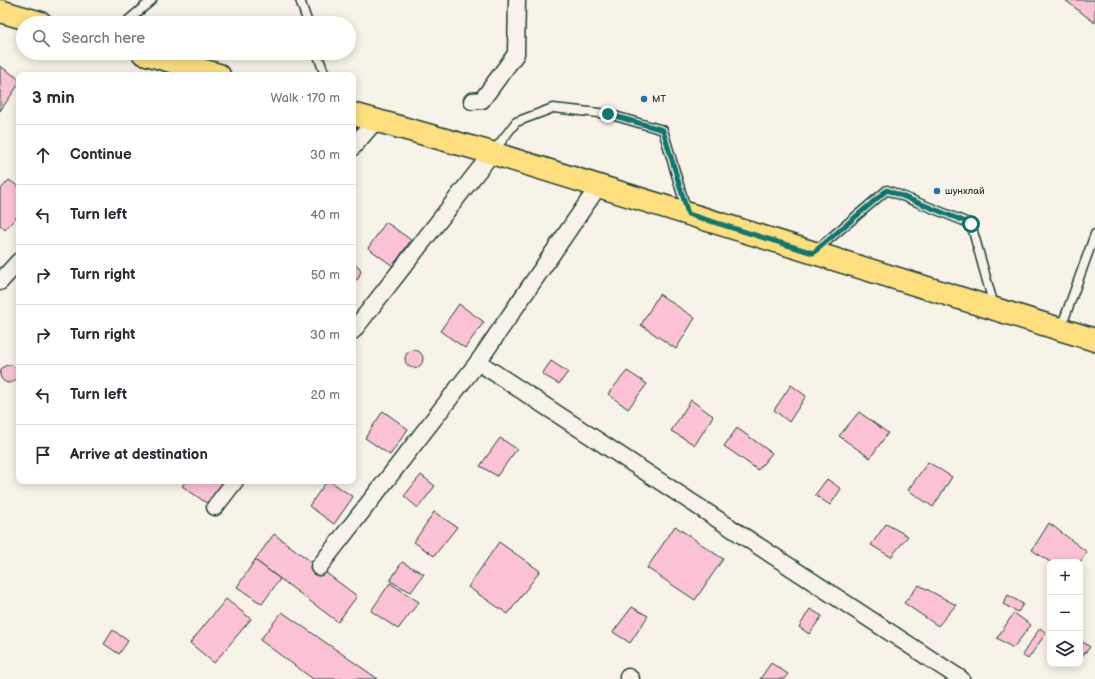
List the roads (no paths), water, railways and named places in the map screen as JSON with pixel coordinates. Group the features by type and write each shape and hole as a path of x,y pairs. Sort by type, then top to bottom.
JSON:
{"main road":[{"path":"0,11 17,16"},
{"path":"162,60 191,71"},
{"path":"356,115 492,154 1095,340"}],"street":[{"path":"472,102 482,100 516,54 517,0"},
{"path":"356,143 376,120"},
{"path":"356,327 492,154"},
{"path":"319,567 478,362 598,187"},
{"path":"0,282 16,264"},
{"path":"478,362 961,679"},
{"path":"215,507 233,484"}],"lane":[{"path":"133,16 152,0"},
{"path":"300,0 306,16"},
{"path":"320,60 324,72"},
{"path":"492,154 516,122 553,108 608,114 663,130 688,214"},
{"path":"813,253 887,190 971,224 994,309"},
{"path":"1060,329 1095,234"}],"place":[{"name":"МТ","path":"644,99"},
{"name":"шунхлай","path":"937,191"}]}
